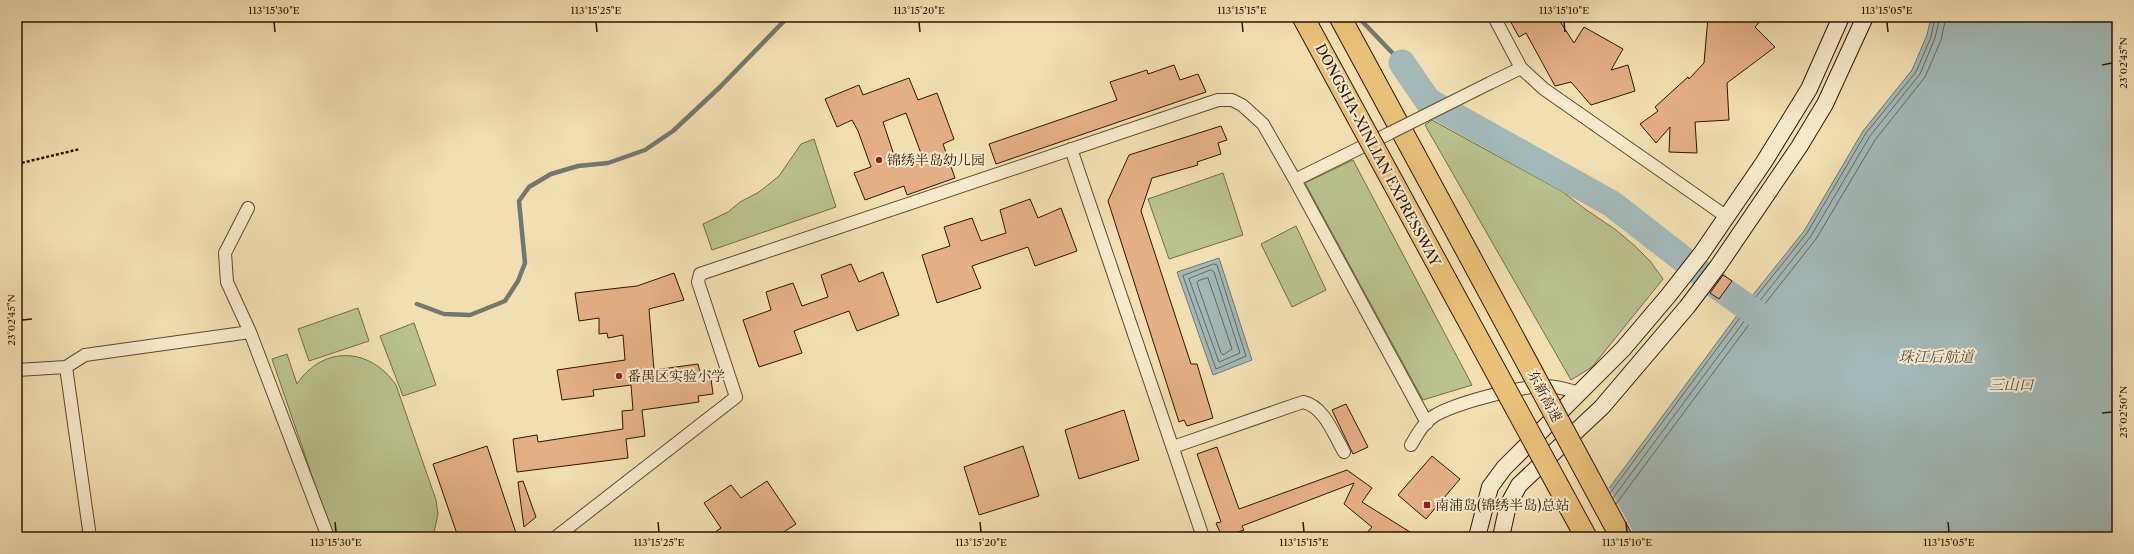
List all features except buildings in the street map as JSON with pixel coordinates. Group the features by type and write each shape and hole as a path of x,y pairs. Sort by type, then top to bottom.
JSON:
{"highway":[{"path":"1303,17 1586,537"},
{"name":"东新高速","path":"1340,17 1621,537"}],"street":[{"path":"1494,17 1521,68 1544,89 1727,217"},
{"path":"1477,537 1490,487 1504,468 1623,349 1668,296 1701,254 1727,217 1764,162 1809,90 1841,17"},
{"path":"1502,537 1508,505 1519,485 1602,407 1687,307 1718,266 1799,147 1824,104 1864,17"},
{"path":"1295,180 1521,68"},
{"path":"556,537 736,397 698,282 700,274 1218,100 1232,100 1252,113 1263,124 1427,423"},
{"path":"1071,149 1203,537"},
{"path":"248,208 225,253 227,282 250,332 328,537"},
{"path":"17,370 66,366 85,355 250,332"},
{"path":"66,366 90,537"},
{"path":"1411,445 1433,416 1459,405 1526,389 1546,386 1579,393"},
{"path":"1173,447 1303,402 1310,404 1326,421 1344,452"}],"path":[{"path":"17,164 80,149"}],"green space":[{"path":"1432,120 1563,192 1616,230 1635,246 1650,261 1663,279 1592,367 1571,380 1425,125"},
{"path":"814,139 836,207 712,250 703,224 728,212 740,202 759,192 779,176 801,144"},
{"path":"1353,160 1472,385 1423,400 1305,183"},
{"path":"1223,173 1243,235 1169,259 1148,199"},
{"path":"1296,226 1326,290 1292,307 1261,244"},
{"path":"358,308 369,341 309,361 298,329"},
{"path":"414,323 436,385 403,396 380,336"},
{"path":"287,354 297,384 308,371 320,362 333,357 346,356 360,358 373,363 385,372 396,385 436,500 438,514 433,537 333,537 272,359"}],"water":[{"name":"珠江后航道","path":"1931,17 2117,17 2117,537 1573,537 1744,306 1804,231 1863,131 1912,70 1927,35"},
{"path":"1219,258 1252,360 1213,375 1177,272"}],"pier":[{"path":"1608,486 1636,537 1576,537 1573,533"}],"waterway":[{"path":"417,304 444,314 470,315 505,301 518,281 525,263 519,201 529,187 551,174 578,166 608,163 645,150 673,131 720,87 788,17"},
{"path":"1017,17 1028,17"},
{"path":"1358,17 1402,63"},
{"path":"1402,63 1428,101 1612,204 1720,288 1775,327"}],"place":[{"name":"锦绣半岛幼儿园","path":"879,160"},
{"name":"番禺区实验小学","path":"619,376"},
{"name":"南浦岛(锦绣半岛)总站","path":"1427,505"}],"water label":[{"name":"三山口","path":"2011,384"}]}
